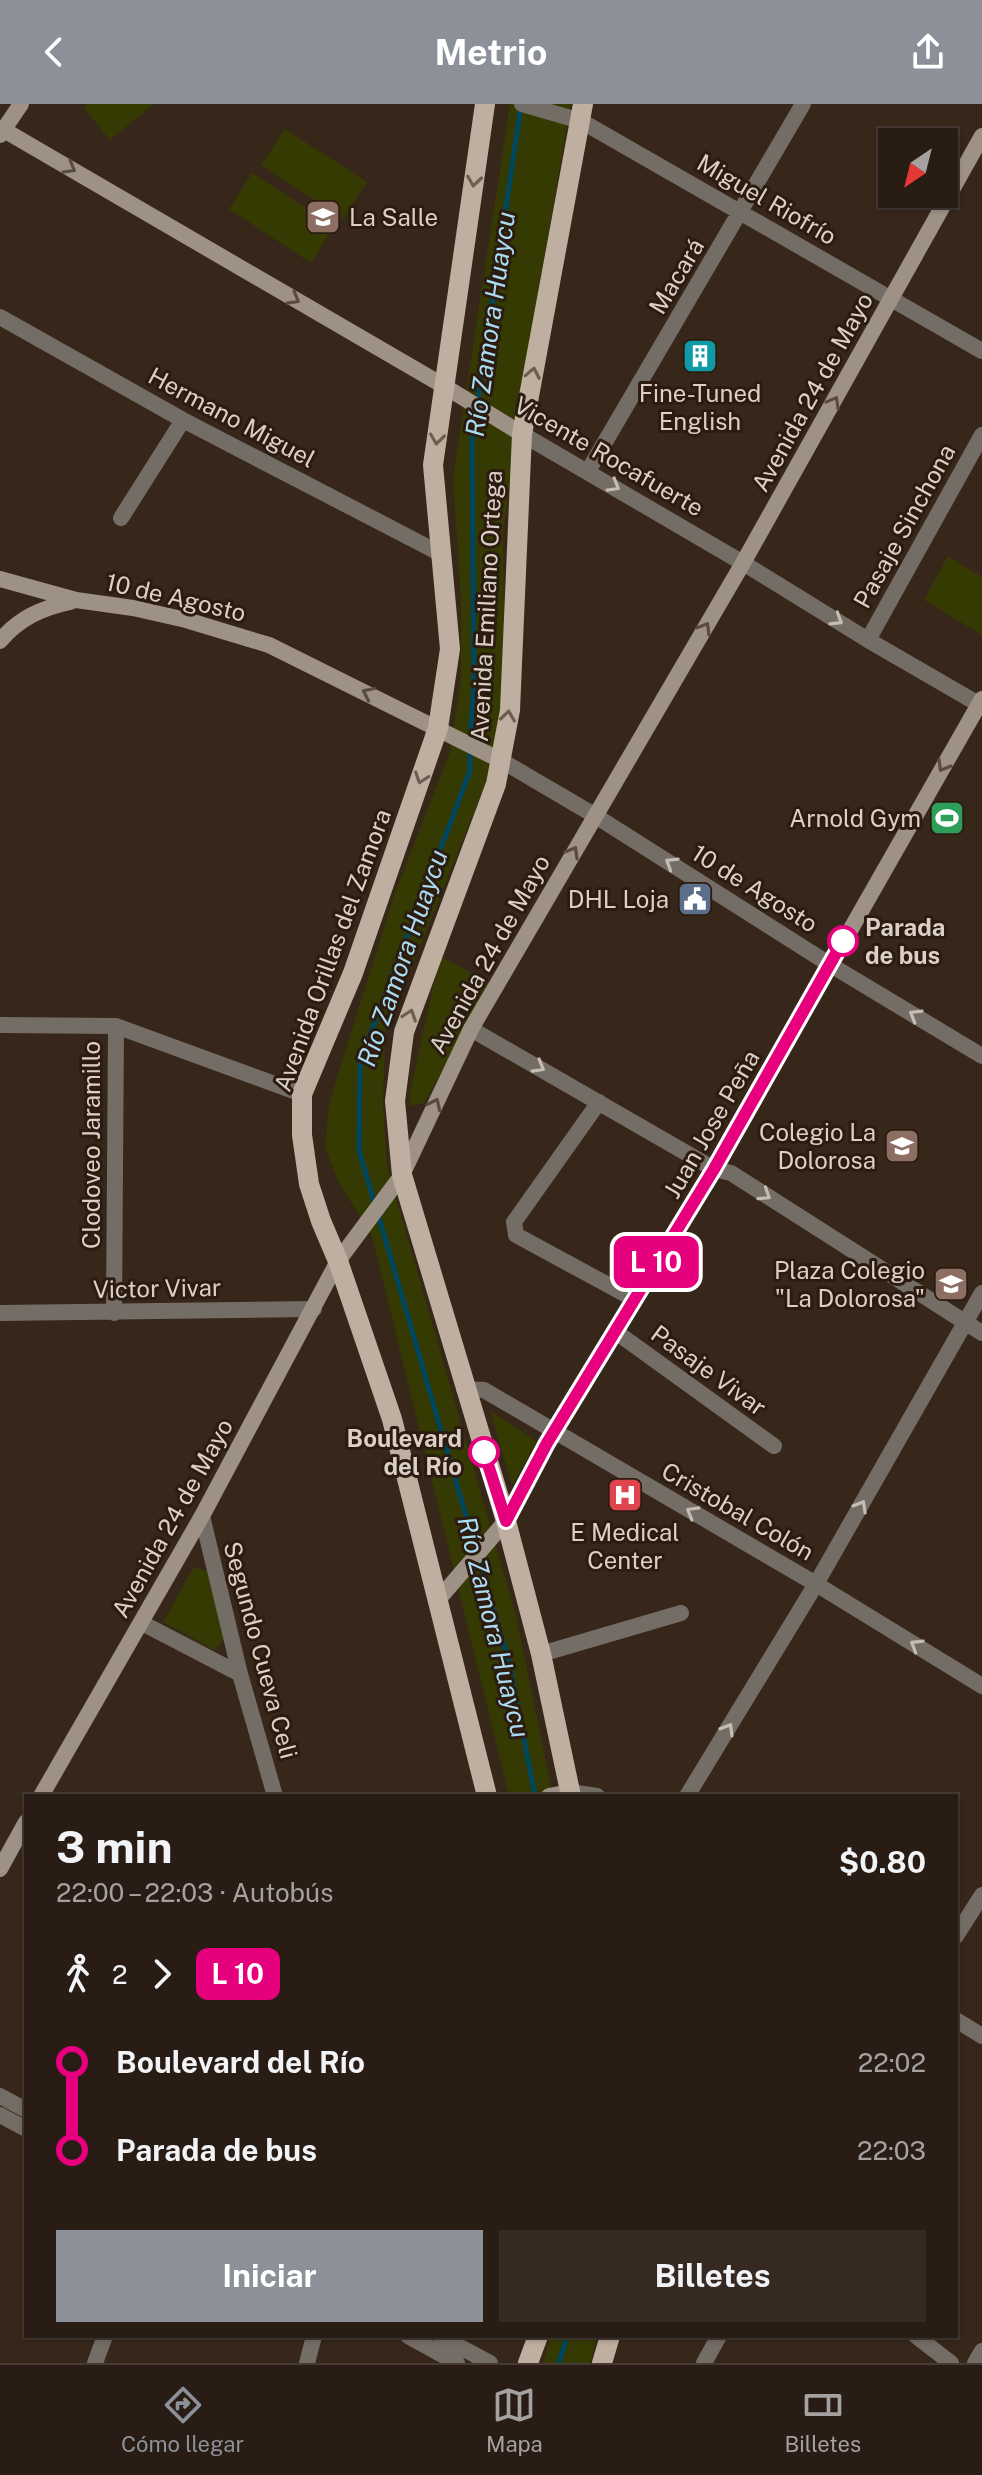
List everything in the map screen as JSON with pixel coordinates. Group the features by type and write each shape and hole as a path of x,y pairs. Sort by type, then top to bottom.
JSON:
{"main road":[{"name":"Avenida Orillas del Zamora","path":"485,104 433,465 450,649 438,728 353,973 302,1094 302,1135 309,1184 392,1419 443,1594 487,1794"},
{"name":"Avenida Emiliano Ortega","path":"570,1794 541,1654 500,1528 464,1389 402,1175 395,1085 404,1032 502,761 510,710 522,434 577,114"},
{"path":"528,2363 537,2338"},
{"path":"602,2363 609,2338"}],"street":[{"path":"1,131 21,104"},
{"name":"Miguel Riofrío","path":"522,104 577,114 982,351"},
{"name":"Macará","path":"588,471 803,104"},
{"name":"Vicente Rocafuerte","path":"1,131 444,386 868,640 981,703"},
{"name":"Avenida 24 de Mayo","path":"42,1794 202,1516 338,1261 402,1175 471,1029 743,563 982,136"},
{"name":"Hermano Miguel","path":"0,317 183,420 443,555"},
{"path":"121,518 183,420"},
{"name":"Pasaje Sinchona","path":"868,640 982,435"},
{"name":"10 de Agosto","path":"0,579 76,600 186,620 269,645 502,761 982,1056"},
{"name":"10 de Agosto","path":"0,641 20,622 44,608 76,600"},
{"name":"Juan Jose Peña","path":"443,1594 500,1528 714,1169 981,703"},
{"path":"0,1025 116,1026 302,1094"},
{"name":"Clodoveo Jaramillo","path":"114,1313 116,1026"},
{"path":"471,1029 714,1169 731,1173 982,1333"},
{"path":"599,1102 514,1222 516,1235 634,1299"},
{"path":"688,1794 816,1584 982,1293"},
{"name":"Victor Vivar","path":"0,1313 314,1309"},
{"name":"Pasaje Vivar","path":"616,1332 774,1446"},
{"name":"Cristobal Colón","path":"464,1389 484,1390 816,1584 982,1686"},
{"name":"Segundo Cueva Celi","path":"202,1516 240,1674 274,1794"},
{"path":"541,1654 681,1613"},
{"path":"142,1623 240,1674"},
{"path":"570,1794 594,1794"},
{"path":"0,1869 24,1826"},
{"path":"958,1933 982,1895"},
{"path":"958,2021 982,2036"},
{"path":"0,2096 24,2109"},
{"path":"0,2115 24,2128"},
{"path":"95,2363 104,2338"},
{"path":"307,2363 313,2338"},
{"path":"412,2338 457,2363"},
{"path":"444,2338 490,2363"},
{"path":"704,2363 718,2338"},
{"path":"919,2338 951,2363"},
{"path":"975,2363 982,2351"}],"green space":[{"path":"87,104 154,104 110,140 83,107"},
{"path":"510,104 571,104 530,338 503,532 505,690 489,775 385,1034 383,1104 387,1166 516,1616 553,1794 509,1794 372,1236 339,1183 325,1148 329,1103 395,893 450,752 461,678 461,601 453,477"},
{"path":"285,129 367,182 343,219 261,165"},
{"path":"252,173 334,226 311,263 229,209"},
{"path":"948,556 982,577 982,635 924,600"},
{"path":"440,956 491,984 424,1103 411,1106 409,1096"},
{"path":"490,1411 537,1441 512,1485"},
{"path":"194,1567 207,1571 225,1638 215,1650 163,1622"},
{"path":"550,2338 597,2338 590,2363 543,2363"}],"waterway":[{"name":"Río Zamora Huaycu","path":"470,739 474,685 472,440 521,105"},
{"name":"Río Zamora Huaycu","path":"375,1205 359,1150 360,1061 470,771 470,749"},
{"name":"Río Zamora Huaycu","path":"378,1214 476,1550"},
{"name":"Río Zamora Huaycu","path":"479,1560 509,1662 535,1794"},
{"name":"Río Zamora Huaycu","path":"559,2363 566,2338"}],"bus line":[{"path":"484,1452 506,1521 534,1465 714,1169 843,941"}],"place":[{"name":"La Salle","path":"323,217"},
{"name":"Fine-Tuned English","path":"700,356"},
{"name":"Arnold Gym","path":"947,818"},
{"name":"DHL Loja","path":"695,899"},
{"name":"Parada de bus","path":"843,941"},
{"name":"Colegio La Dolorosa","path":"902,1146"},
{"name":"Plaza Colegio \"La Dolorosa\"","path":"951,1284"},
{"name":"Boulevard del Río","path":"484,1452"},
{"name":"E Medical Center","path":"625,1495"}]}
